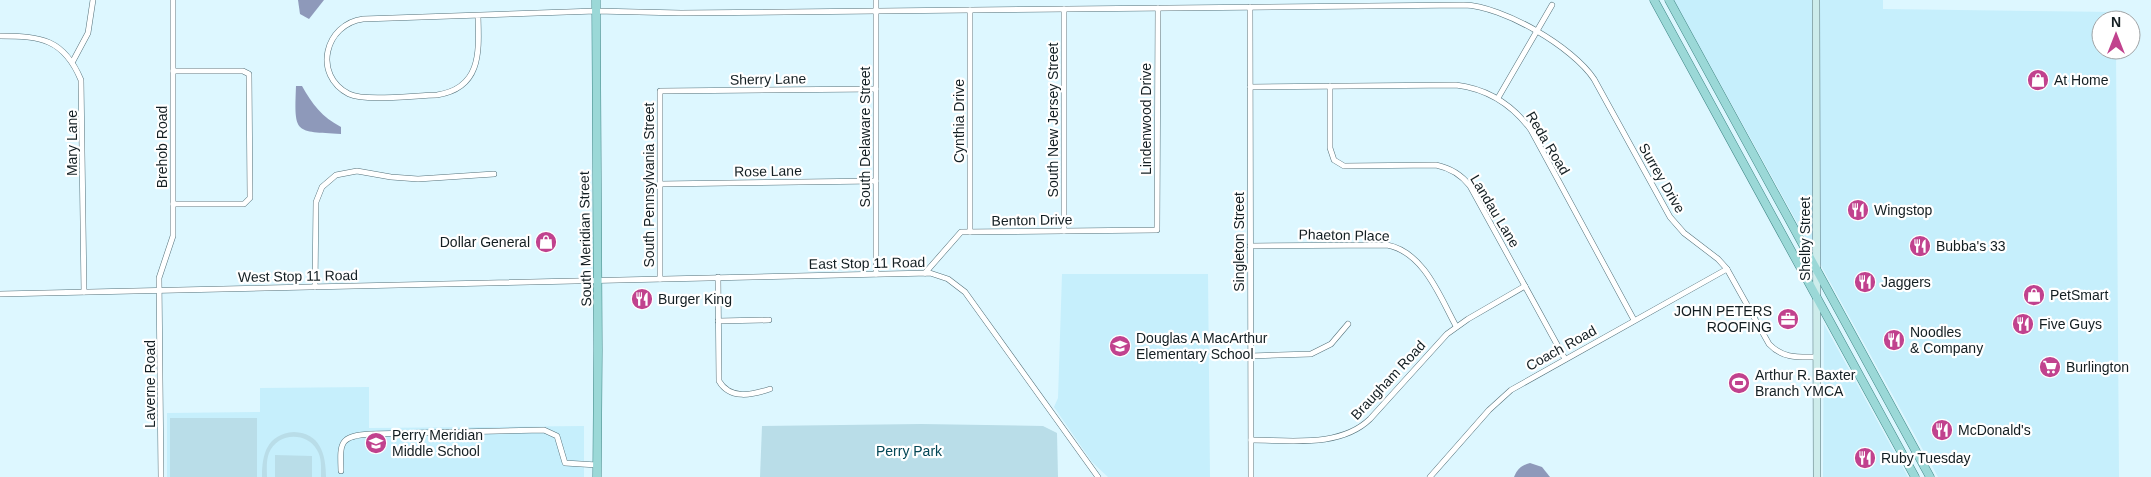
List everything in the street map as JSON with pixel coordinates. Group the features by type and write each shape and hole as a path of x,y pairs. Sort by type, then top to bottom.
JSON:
{"main road":[{"name":"South Meridian Street","path":"596,0 597,477"},
{"path":"1654,0 1915,477"},
{"path":"1669,0 1930,477"}],"street":[{"path":"0,36 29,36 43,39 58,46 72,61 88,33 93,0"},
{"name":"Brehob Road","path":"159,290 160,270 172,243 173,0"},
{"name":"South Delaware Street","path":"876,0 876,274"},
{"name":"Shelby Street","path":"1816,0 1817,477"},
{"name":"Surrey Drive","path":"478,16 479,54 474,70 460,86 442,94 362,97 348,93 336,83 327,66 328,48 335,34 345,24 356,20 596,11 681,13 1469,5 1498,11 1569,52 1587,70 1670,217 1684,232 1727,269 1767,342 1774,350 1792,357 1817,357"},
{"path":"1498,98 1552,5"},
{"name":"Singleton Street","path":"1250,7 1251,477"},
{"name":"Lindenwood Drive","path":"1157,230 1158,8"},
{"name":"Cynthia Drive","path":"970,10 970,232"},
{"name":"South New Jersey Street","path":"1064,10 1064,231"},
{"name":"Mary Lane","path":"72,61 82,80 83,92 84,292"},
{"path":"173,71 244,71 248,74 250,148 250,198 248,202 244,204 173,204"},
{"name":"Reda Road","path":"1250,87 1456,85 1476,89 1498,98 1516,112 1531,130 1634,320"},
{"name":"Landau Lane","path":"1330,86 1330,151 1334,160 1344,166 1436,165 1457,173 1470,186 1565,359"},
{"name":"Sherry Lane","path":"660,91 876,89"},
{"name":"South Pennsylvania Street","path":"660,91 660,278"},
{"path":"315,287 316,202 322,187 336,175 357,171 418,179 494,174"},
{"name":"Rose Lane","path":"660,184 876,181"},
{"name":"Benton Drive","path":"970,232 1157,230"},
{"path":"925,273 961,232 970,232"},
{"name":"Phaeton Place","path":"1250,246 1387,245 1403,250 1421,265 1456,326"},
{"name":"Coach Road","path":"1430,477 1495,403 1519,385 1727,269"},
{"name":"East Stop 11 Road","path":"596,280 925,273 948,279 965,292 1098,477"},
{"path":"718,277 718,374 724,388 735,394 755,394 770,389"},
{"name":"West Stop 11 Road","path":"0,294 596,280"},
{"name":"Braugham Road","path":"1251,440 1328,439 1356,431 1370,419 1437,344 1456,326 1525,286"},
{"name":"Laverne Road","path":"159,290 161,477"},
{"path":"718,321 769,320"},
{"path":"1250,356 1311,354 1331,344 1348,324"},
{"path":"341,471 343,442 354,435 370,434 544,430 557,436 565,463 597,465"}],"shaded area":[{"path":"298,0 324,0 309,19 300,14"},
{"path":"1674,0 1883,0 1883,9 2091,12 2091,60 2116,60 2119,477 1938,477"},
{"path":"296,86 302,86 318,110 341,127 341,134 314,132 300,127 296,114"},
{"path":"1062,274 1208,274 1210,477 1108,477 1092,462 1054,407 1058,398"},
{"path":"1824,324 1908,477 1823,477"},
{"name":"Perry Meridian Middle School","path":"369,387 369,428 584,426 584,477 167,477 167,413 260,412 260,388"},
{"path":"1530,463 1542,467 1550,477 1514,477 1520,468"}],"green space":[{"path":"170,418 257,418 257,477 170,477"},
{"name":"Perry Park","path":"921,424 1043,426 1057,433 1058,477 760,477 762,426"},
{"path":"294,432 310,436 320,446 325,460 326,477 321,477 320,456 312,444 299,437 292,437 278,441 273,446 267,459 267,477 262,477 265,453 272,441 285,434"},
{"path":"275,455 312,456 312,477 275,477"}],"place":[{"name":"At Home","path":"2038,80"},
{"name":"Wingstop","path":"1858,210"},
{"name":"Dollar General","path":"546,242"},
{"name":"Bubba's 33","path":"1920,246"},
{"name":"Jaggers","path":"1865,282"},
{"name":"PetSmart","path":"2034,295"},
{"name":"Burger King","path":"642,299"},
{"name":"JOHN PETERS ROOFING","path":"1788,319"},
{"name":"Five Guys","path":"2023,324"},
{"name":"Noodles & Company","path":"1894,340"},
{"name":"Douglas A MacArthur Elementary School","path":"1120,346"},
{"name":"Burlington","path":"2050,367"},
{"name":"Arthur R. Baxter Branch YMCA","path":"1739,383"},
{"name":"McDonald's","path":"1942,430"},
{"name":"Perry Meridian Middle School","path":"376,443"},
{"name":"Ruby Tuesday","path":"1865,458"}]}
